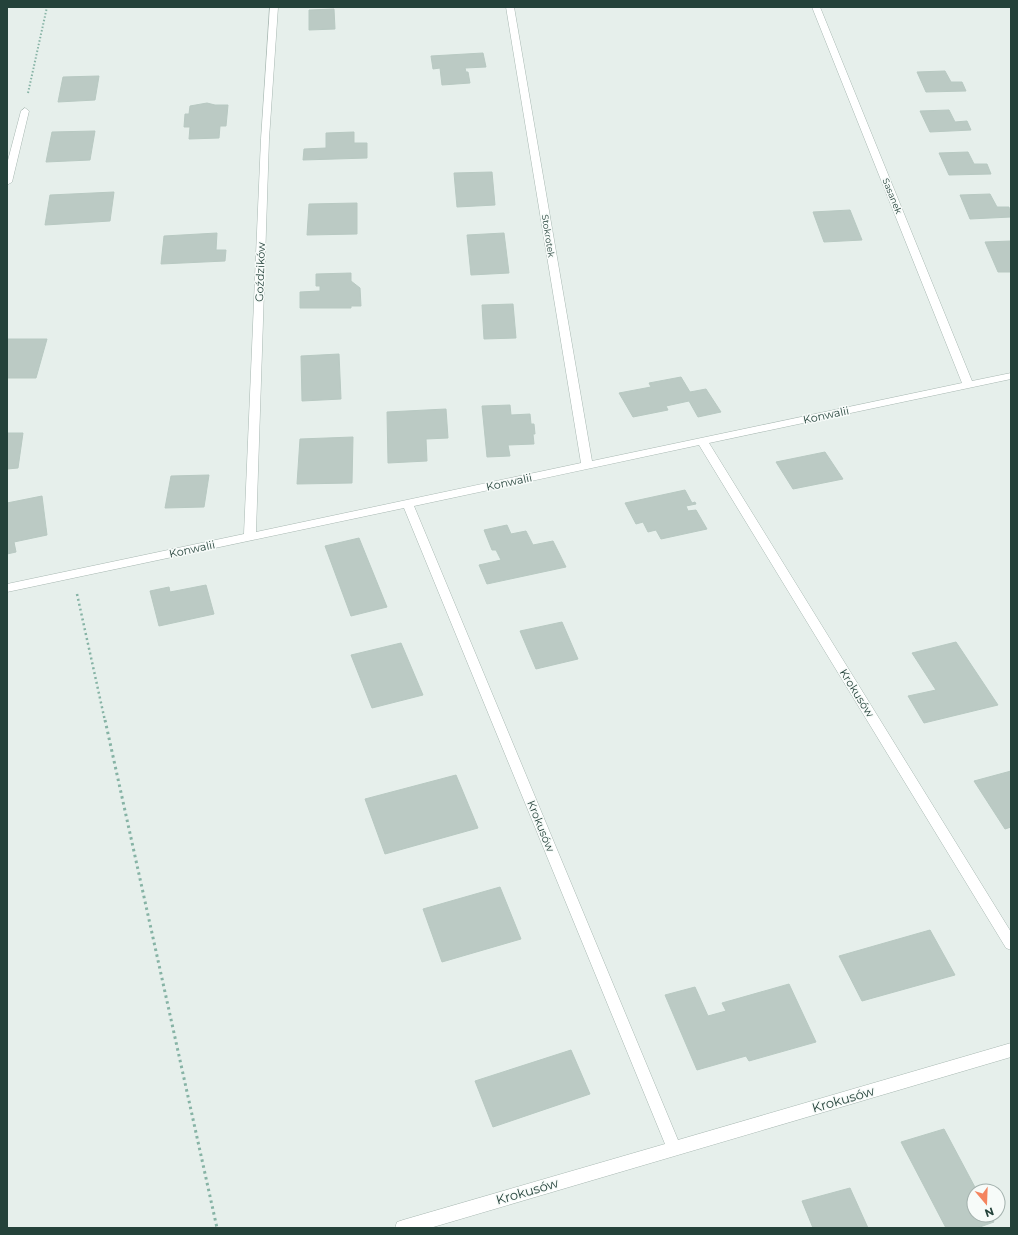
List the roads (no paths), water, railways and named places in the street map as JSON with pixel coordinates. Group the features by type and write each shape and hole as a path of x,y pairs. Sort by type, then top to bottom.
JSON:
{"street":[{"name":"Goździków","path":"250,536 265,139 274,7"},
{"name":"Stokrotek","path":"510,7 587,466"},
{"name":"Sasanek","path":"816,7 968,384"},
{"path":"7,182 25,112"},
{"name":"Konwalii","path":"7,588 1011,376"},
{"name":"Krokusów","path":"702,441 1011,944"},
{"name":"Krokusów","path":"408,504 674,1148"},
{"name":"Krokusów","path":"403,1228 1011,1050"}]}
